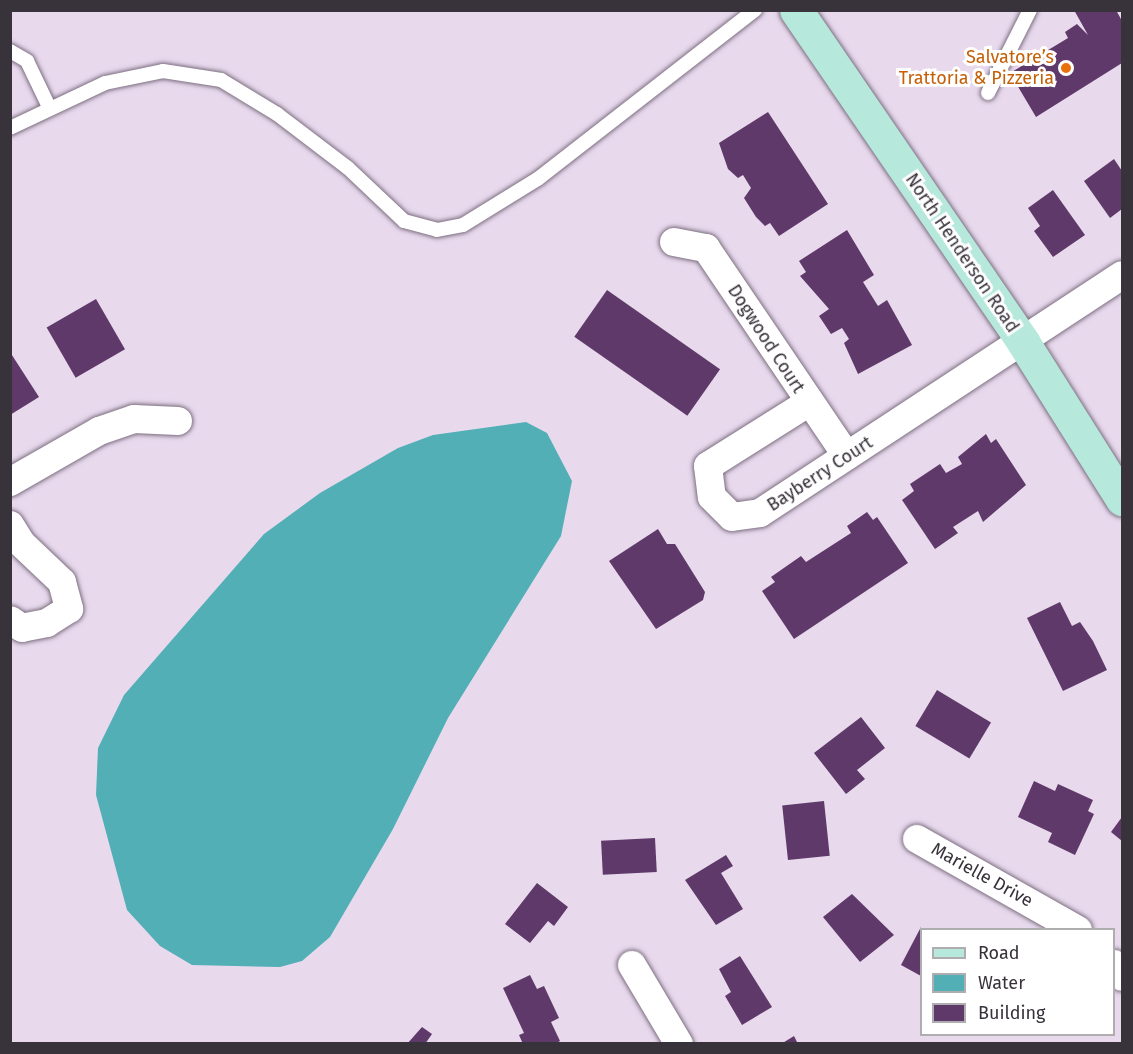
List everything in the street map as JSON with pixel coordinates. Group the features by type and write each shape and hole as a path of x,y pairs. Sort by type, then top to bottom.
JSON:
{"main road":[{"name":"North Henderson Road","path":"796,10 1023,342 1122,499"}],"street":[{"name":"Dogwood Court","path":"674,242 706,248 808,403 847,456"},
{"name":"Bayberry Court","path":"808,403 708,466 712,497 732,517 760,513 1122,275"},
{"path":"10,482 108,428 134,419 178,421"},
{"path":"10,525 22,544 62,582 69,609 30,627 21,628 10,620"},
{"name":"Marielle Drive","path":"917,839 1074,928"},
{"path":"632,965 679,1044"}],"lane":[{"path":"10,128 105,83 163,71 221,80 277,114 348,168 404,221 437,230 463,225 539,178 755,10"},
{"path":"988,93 1030,10"},
{"path":"10,51 27,61 50,109"}],"water":[{"path":"526,422 547,433 572,481 561,536 448,718 393,829 330,937 302,961 280,967 192,965 160,946 127,910 96,795 98,748 124,695 264,534 320,493 398,448 433,435"}],"building":[{"name":"Salvatore’s Trattoria & Pizzeria","path":"1074,10 1116,10 1122,21 1122,63 1036,117 1010,73 1068,38 1065,32 1077,24 1088,35"},
{"path":"768,112 828,204 779,236 770,223 765,226 756,217 744,198 751,188 743,175 738,178 728,169 719,143"},
{"path":"1114,159 1122,171 1122,209 1110,218 1084,181"},
{"path":"1053,190 1085,235 1053,257 1034,231 1040,226 1028,208"},
{"path":"847,230 874,275 863,282 878,306 887,300 912,345 858,374 844,343 849,339 842,328 831,334 819,316 829,309 800,276 806,272 799,261"},
{"path":"607,290 720,369 687,416 574,337"},
{"path":"96,299 125,349 76,378 47,328"},
{"path":"10,352 39,397 10,415"},
{"path":"986,434 991,443 996,439 1026,485 983,522 978,511 953,527 958,533 935,549 902,500 914,491 910,484 940,464 946,473 962,464 958,457"},
{"path":"867,512 873,520 877,517 908,563 794,639 762,591 775,582 771,577 801,556 806,562 851,533 847,526"},
{"path":"658,529 667,544 675,544 705,592 703,600 656,629 609,561"},
{"path":"1060,602 1072,626 1080,622 1093,641 1107,670 1063,691 1027,618"},
{"path":"937,690 991,722 969,758 915,726"},
{"path":"861,717 885,748 857,770 865,779 846,794 814,753"},
{"path":"1034,781 1055,791 1058,784 1093,800 1088,811 1094,814 1075,855 1048,842 1052,833 1018,817"},
{"path":"824,801 830,856 788,860 782,805"},
{"path":"1122,817 1122,841 1111,832"},
{"path":"655,838 657,872 603,875 601,841"},
{"path":"726,855 733,866 721,873 743,909 716,925 685,880"},
{"path":"537,883 568,907 554,926 548,921 530,943 505,924"},
{"path":"852,894 894,935 860,962 823,917"},
{"path":"920,929 920,975 901,965"},
{"path":"740,956 772,1007 742,1025 725,996 731,992 719,969"},
{"path":"530,975 537,989 544,986 559,1018 551,1022 560,1041 555,1044 523,1044 519,1035 524,1033 503,988"},
{"path":"422,1027 432,1034 425,1044 407,1044"},
{"path":"794,1036 798,1044 781,1044"}],"place":[{"name":"Salvatore’s Trattoria & Pizzeria","path":"1066,68"}]}
